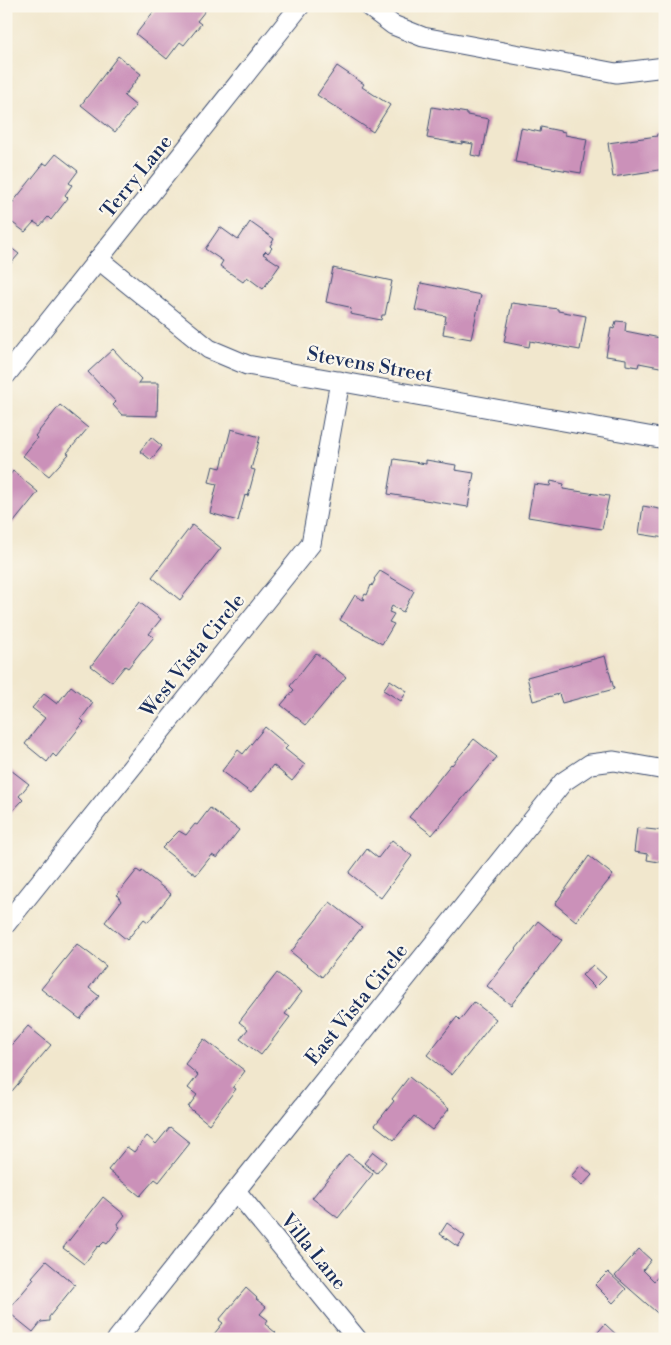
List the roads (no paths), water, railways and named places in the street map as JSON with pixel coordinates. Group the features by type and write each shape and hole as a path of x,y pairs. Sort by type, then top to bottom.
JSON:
{"street":[{"name":"Terry Lane","path":"6,375 300,6"},
{"path":"368,6 393,25 423,37 616,73 665,67"},
{"name":"Stevens Street","path":"98,259 209,349 247,365 665,439"},
{"name":"West Vista Circle","path":"6,924 311,544 340,381"},
{"name":"East Vista Circle","path":"117,1339 563,782 590,764 614,761 665,770"},
{"name":"Villa Lane","path":"236,1191 357,1339"}],"railway":[{"path":"6,14 12,6"}]}
